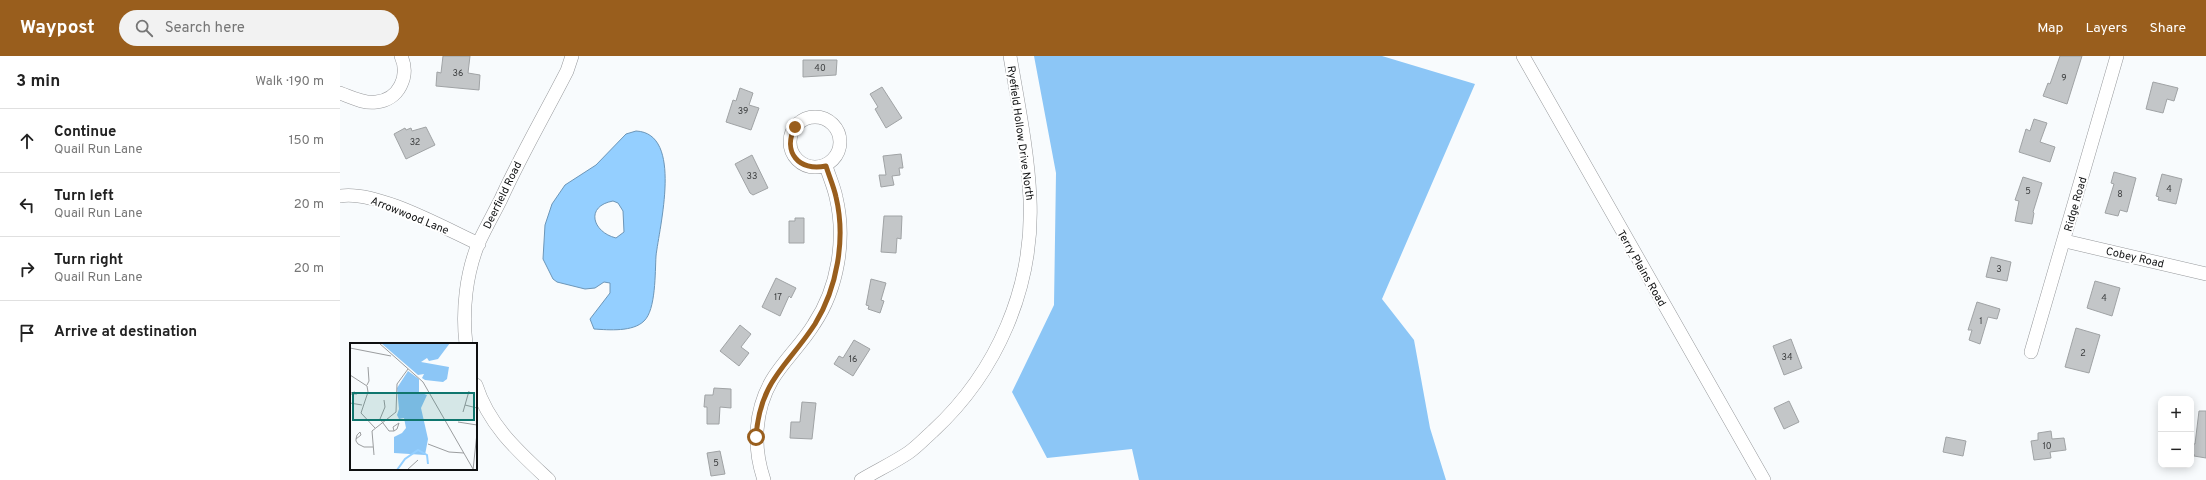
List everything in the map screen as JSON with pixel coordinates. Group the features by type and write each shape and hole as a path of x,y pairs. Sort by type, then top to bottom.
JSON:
{"street":[{"path":"340,93 363,102 376,102 394,94 401,86 405,74 401,56"},
{"name":"Deerfield Road","path":"466,343 464,327 468,281 479,244 520,159 567,71 572,56"},
{"name":"Ryefield Hollow Drive North","path":"861,480 909,452 953,412 978,380 998,346 1013,314 1028,252 1030,200 1025,147 1010,56"},
{"name":"Terry Plains Road","path":"1522,56 1764,480"},
{"name":"Ridge Road","path":"2031,352 2065,241 2117,56"},
{"path":"764,480 760,467 756,437 757,419 762,401 772,380 815,323 828,298 836,273 840,244 838,215 836,197 826,166"},
{"name":"Arrowwood Lane","path":"340,196 362,197 381,201 479,244"},
{"name":"Cobey Road","path":"2065,241 2206,274"},
{"path":"477,388 481,400 493,422 514,448 550,480"}],"shaded area":[{"path":"1034,56 1382,56 1475,84 1382,299 1414,340 1430,428 1446,480 1139,480 1132,449 1047,458 1012,392 1054,305 1056,173"},
{"path":"636,131 651,136 660,147 664,164 664,205 656,256 653,300 648,316 639,325 620,330 594,329 590,319 610,293 610,283 604,282 595,288 585,289 557,282 553,279 543,259 545,225 552,204 565,185 596,165 626,134","holes":["613,201 618,203 623,211 624,232 616,238 601,230 597,225 595,213 598,208 604,204"]}],"building":[{"path":"443,56 470,56 468,73 480,75 479,90 436,86 437,72 441,73"},
{"path":"2060,56 2082,56 2067,104 2043,96 2048,83 2050,84"},
{"path":"803,60 837,60 836,75 803,77"},
{"path":"2153,82 2178,88 2174,101 2167,99 2163,113 2146,109"},
{"path":"882,87 902,118 886,128 875,109 878,107 870,94"},
{"path":"740,88 753,93 749,105 759,108 751,130 726,122 733,100 736,101"},
{"path":"2034,119 2047,123 2040,142 2055,147 2050,162 2019,152 2026,129 2030,131"},
{"path":"426,127 435,145 406,159 394,134 405,128 406,130 411,128 412,131"},
{"path":"901,154 903,168 899,168 900,175 892,176 894,185 881,187 879,175 886,175 883,156"},
{"path":"752,155 768,188 753,195 750,193 735,164"},
{"path":"2114,172 2136,178 2127,212 2120,210 2118,216 2105,213 2114,184 2111,183"},
{"path":"2162,174 2182,179 2176,204 2158,200 2159,197 2156,196"},
{"path":"2023,177 2042,183 2033,212 2032,224 2015,221 2019,201 2015,200"},
{"path":"884,216 902,216 901,239 897,238 896,253 881,252"},
{"path":"795,218 804,218 804,243 789,243 789,221 795,221"},
{"path":"1991,257 2011,262 2007,281 1986,277"},
{"path":"776,278 796,288 791,298 789,296 780,316 762,307"},
{"path":"871,279 886,283 881,300 884,301 880,313 868,309 869,306 866,305"},
{"path":"2095,281 2120,288 2112,316 2087,308"},
{"path":"1977,302 2000,309 1997,319 1988,317 1980,344 1969,340 1972,330 1968,330"},
{"path":"740,325 751,334 741,347 749,353 739,366 720,351"},
{"path":"2076,328 2100,335 2089,373 2065,367"},
{"path":"1791,339 1802,368 1784,375 1773,346"},
{"path":"854,340 870,349 853,376 834,364 839,356 843,358"},
{"path":"714,388 731,389 731,408 720,407 719,424 707,424 707,407 704,407 705,395 713,395"},
{"path":"1789,401 1799,422 1784,429 1774,408"},
{"path":"802,402 816,403 812,439 790,438 791,422 800,422"},
{"path":"2199,411 2206,411 2206,458 2194,456"},
{"path":"2051,431 2052,439 2064,438 2066,450 2050,452 2051,458 2034,460 2031,441 2038,440 2038,433"},
{"path":"1946,437 1966,441 1963,456 1943,452"},
{"path":"720,451 725,474 711,476 707,453"}],"route":[{"path":"756,437 757,419 762,401 772,380 815,323 828,298 836,273 840,244 836,197 826,166 818,168 809,167 802,164 795,158 791,151 790,142 791,134 795,127"}]}
